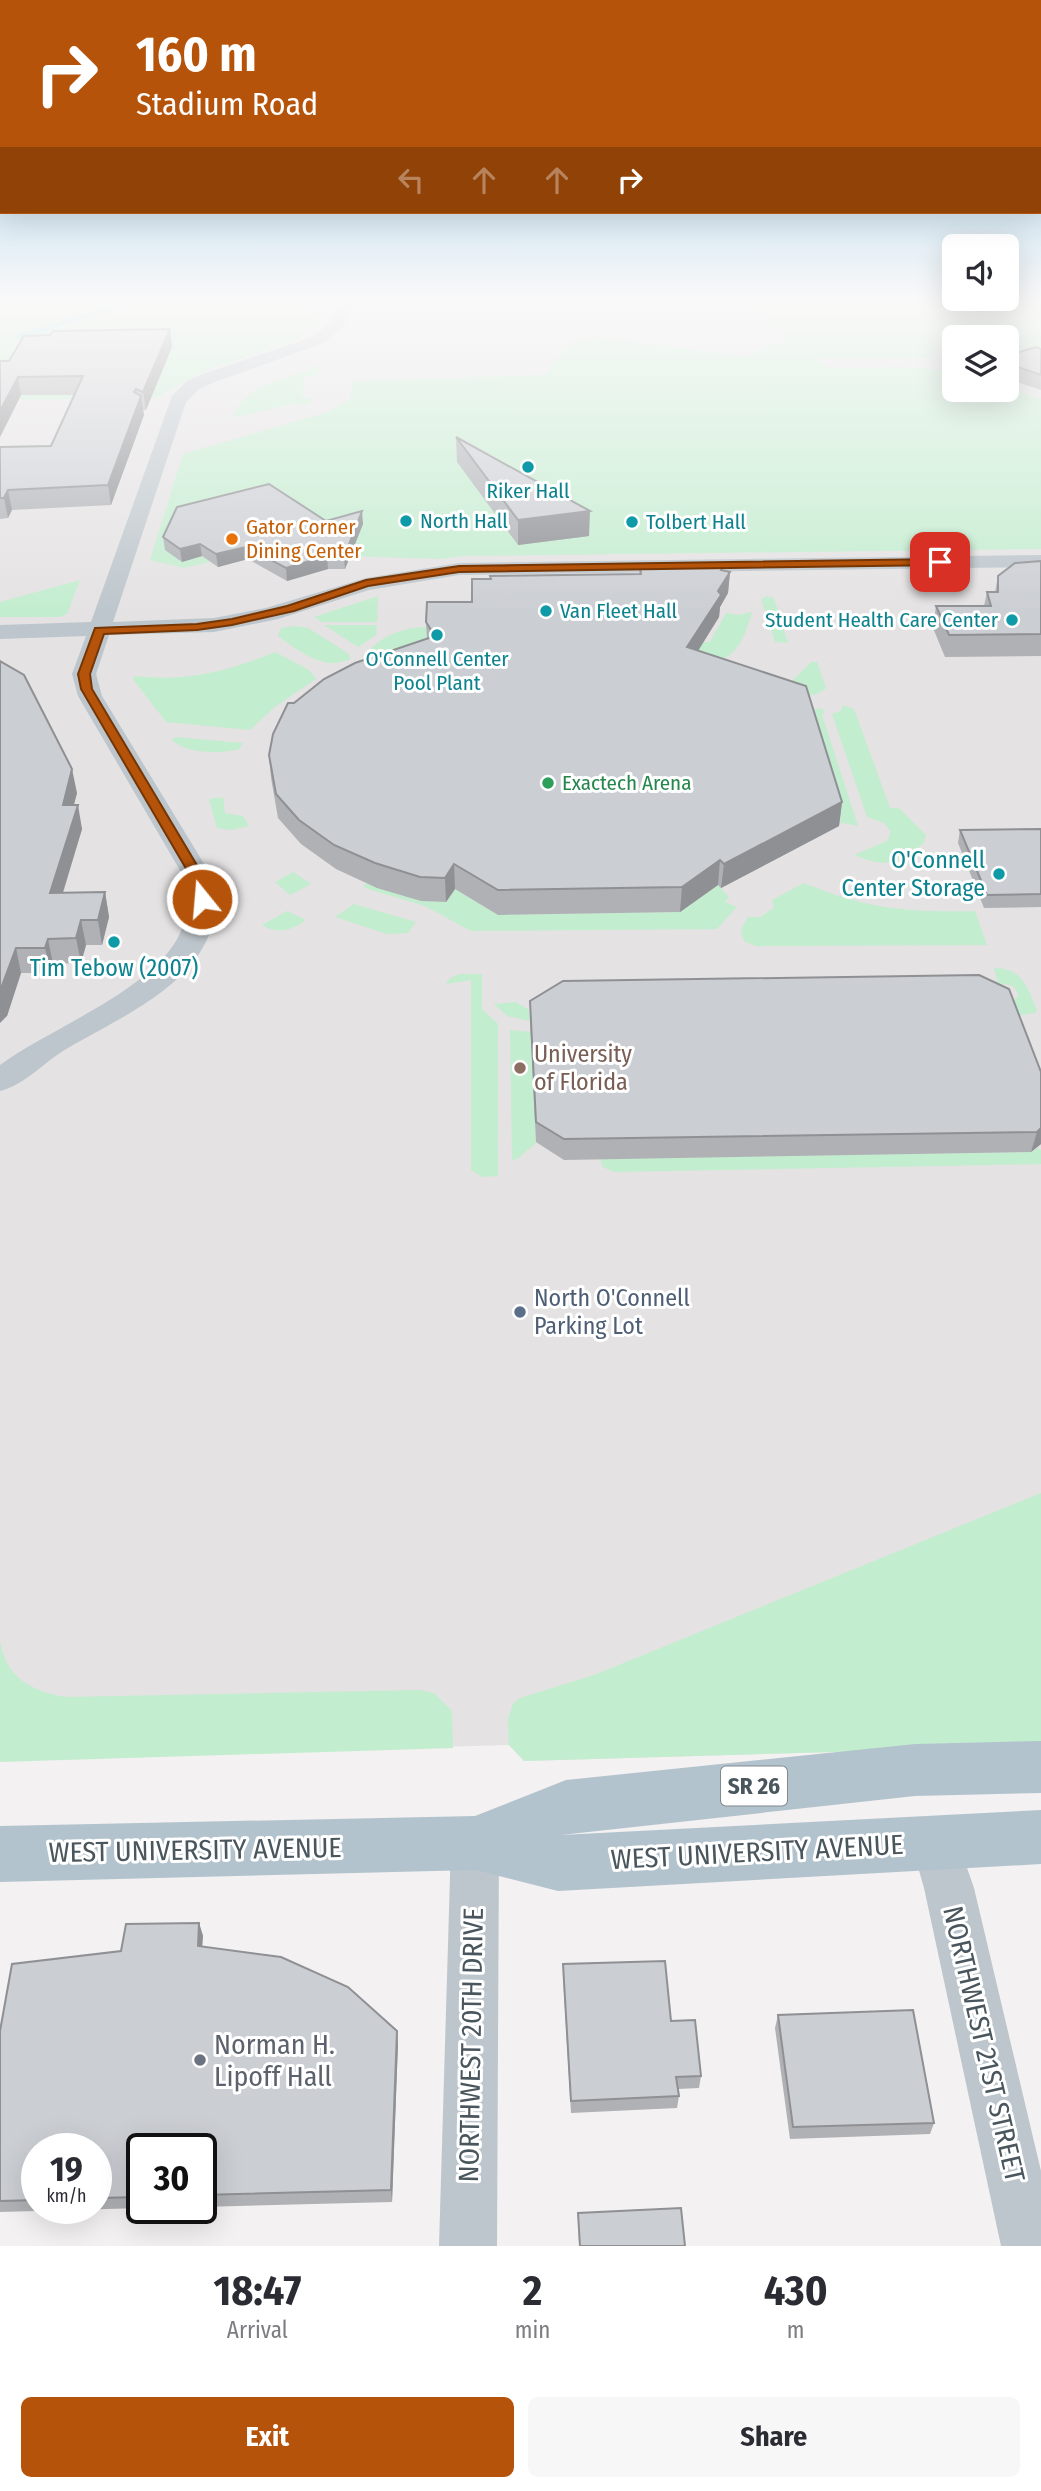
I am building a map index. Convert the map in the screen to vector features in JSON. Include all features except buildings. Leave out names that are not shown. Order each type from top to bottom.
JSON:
[{"type":"main road","name":"WEST UNIVERSITY AVENUE","points":[[475,1843],[566,1806],[915,1770],[1041,1767]]},
{"type":"main road","name":"WEST UNIVERSITY AVENUE","points":[[0,1854],[475,1843],[558,1863],[1041,1838]]},
{"type":"street","points":[[0,1081],[43,1048],[138,996],[181,956],[195,931],[201,909],[201,890],[195,872],[86,689],[84,674],[177,404]]},
{"type":"street","points":[[0,632],[197,627],[232,622],[290,608],[366,583],[459,569],[1041,561]]},
{"type":"street","name":"NORTHWEST 21ST STREET","points":[[935,1842],[949,1888],[1030,2246]]},
{"type":"street","name":"NORTHWEST 20TH DRIVE","points":[[468,2246],[475,1843]]},
{"type":"shaded area","name":"University of Florida","points":[[0,404],[1041,404],[1041,1746],[524,1761],[509,1745],[0,1759]]},
{"type":"green space","points":[[241,404],[293,404],[233,418]]},
{"type":"green space","points":[[342,404],[1041,404],[1041,549],[463,556],[441,559],[217,552],[206,559],[210,562],[184,568],[150,560],[183,454],[328,412]]},
{"type":"green space","points":[[80,580],[67,614],[58,617],[0,617],[0,602]]},
{"type":"green space","points":[[378,596],[377,622],[322,622],[314,617]]},
{"type":"green space","points":[[767,596],[774,598],[788,643],[775,642],[761,599]]},
{"type":"green space","points":[[752,612],[743,637],[729,656],[711,665],[692,650],[692,642],[710,642],[726,613],[739,615]]},
{"type":"green space","points":[[324,625],[377,625],[376,635],[358,647]]},
{"type":"green space","points":[[428,627],[427,653],[369,661],[370,650],[382,640],[404,630]]},
{"type":"green space","points":[[281,628],[308,628],[349,654],[350,659],[331,663],[312,658],[278,636]]},
{"type":"green space","points":[[275,652],[309,670],[316,679],[276,706],[250,730],[166,722],[133,679],[135,676],[190,676],[224,670]]},
{"type":"green space","points":[[811,662],[817,662],[826,688],[812,695],[788,685]]},
{"type":"green space","points":[[843,705],[854,709],[890,808],[899,808],[926,835],[924,843],[891,862],[875,862],[854,855],[887,841],[891,832],[884,823],[867,817],[832,714],[841,711]]},
{"type":"green space","points":[[820,708],[825,711],[822,715],[858,826],[838,822],[804,712]]},
{"type":"green space","points":[[175,737],[243,743],[239,749],[213,752],[184,748],[172,739]]},
{"type":"green space","points":[[223,797],[225,813],[243,816],[249,826],[231,830],[217,828],[209,799]]},
{"type":"green space","points":[[293,872],[311,884],[290,895],[275,882]]},
{"type":"green space","points":[[366,883],[421,901],[446,902],[455,889],[498,915],[680,912],[718,885],[729,897],[725,902],[737,907],[717,929],[471,931],[425,906],[368,889],[363,886]]},
{"type":"green space","points":[[804,883],[849,899],[889,908],[975,911],[987,945],[756,946],[744,941],[741,930],[748,917],[761,917],[774,907],[772,900]]},
{"type":"green space","points":[[354,904],[416,922],[408,933],[387,934],[335,917]]},
{"type":"green space","points":[[287,911],[306,920],[285,930],[274,930],[262,925]]},
{"type":"green space","points":[[994,968],[1012,971],[1023,980],[1037,1010],[1035,1013],[1007,1017],[1004,1009],[1019,995],[1013,986],[998,983]]},
{"type":"green space","points":[[460,974],[482,974],[482,1009],[498,1024],[498,1176],[482,1177],[471,1170],[471,980],[446,984],[450,978]]},
{"type":"green space","points":[[516,1002],[529,1010],[530,1021],[507,1016],[494,1004]]},
{"type":"green space","points":[[510,1030],[531,1032],[536,1143],[512,1160]]},
{"type":"green space","points":[[1037,1148],[1041,1150],[1041,1164],[614,1172],[603,1167],[600,1159],[1031,1152]]},
{"type":"green space","points":[[1041,1493],[1041,1746],[524,1761],[509,1745],[508,1719],[513,1704],[520,1698],[594,1675]]},
{"type":"green space","points":[[0,1640],[7,1664],[14,1673],[41,1691],[65,1697],[420,1690],[434,1693],[452,1711],[453,1748],[0,1762]]},
{"type":"place","name":"Riker Hall","points":[[528,467]]},
{"type":"place","name":"North Hall","points":[[406,521]]},
{"type":"place","name":"Tolbert Hall","points":[[632,522]]},
{"type":"place","name":"Gator Corner Dining Center","points":[[232,539]]},
{"type":"place","name":"Van Fleet Hall","points":[[546,611]]},
{"type":"place","name":"Student Health Care Center","points":[[1012,620]]},
{"type":"place","name":"O'Connell Center Pool Plant","points":[[437,635]]},
{"type":"place","name":"Exactech Arena","points":[[548,783]]},
{"type":"place","name":"O'Connell Center Storage","points":[[999,874]]},
{"type":"place","name":"Tim Tebow (2007)","points":[[114,942]]},
{"type":"place","name":"University of Florida","points":[[520,1068]]},
{"type":"place","name":"North O'Connell Parking Lot","points":[[520,1312]]},
{"type":"place","name":"Norman H. Lipoff Hall","points":[[200,2060]]},
{"type":"route","points":[[202,899],[195,872],[86,689],[84,674],[99,631],[197,627],[232,622],[270,614],[366,583],[459,569],[940,562]]}]
